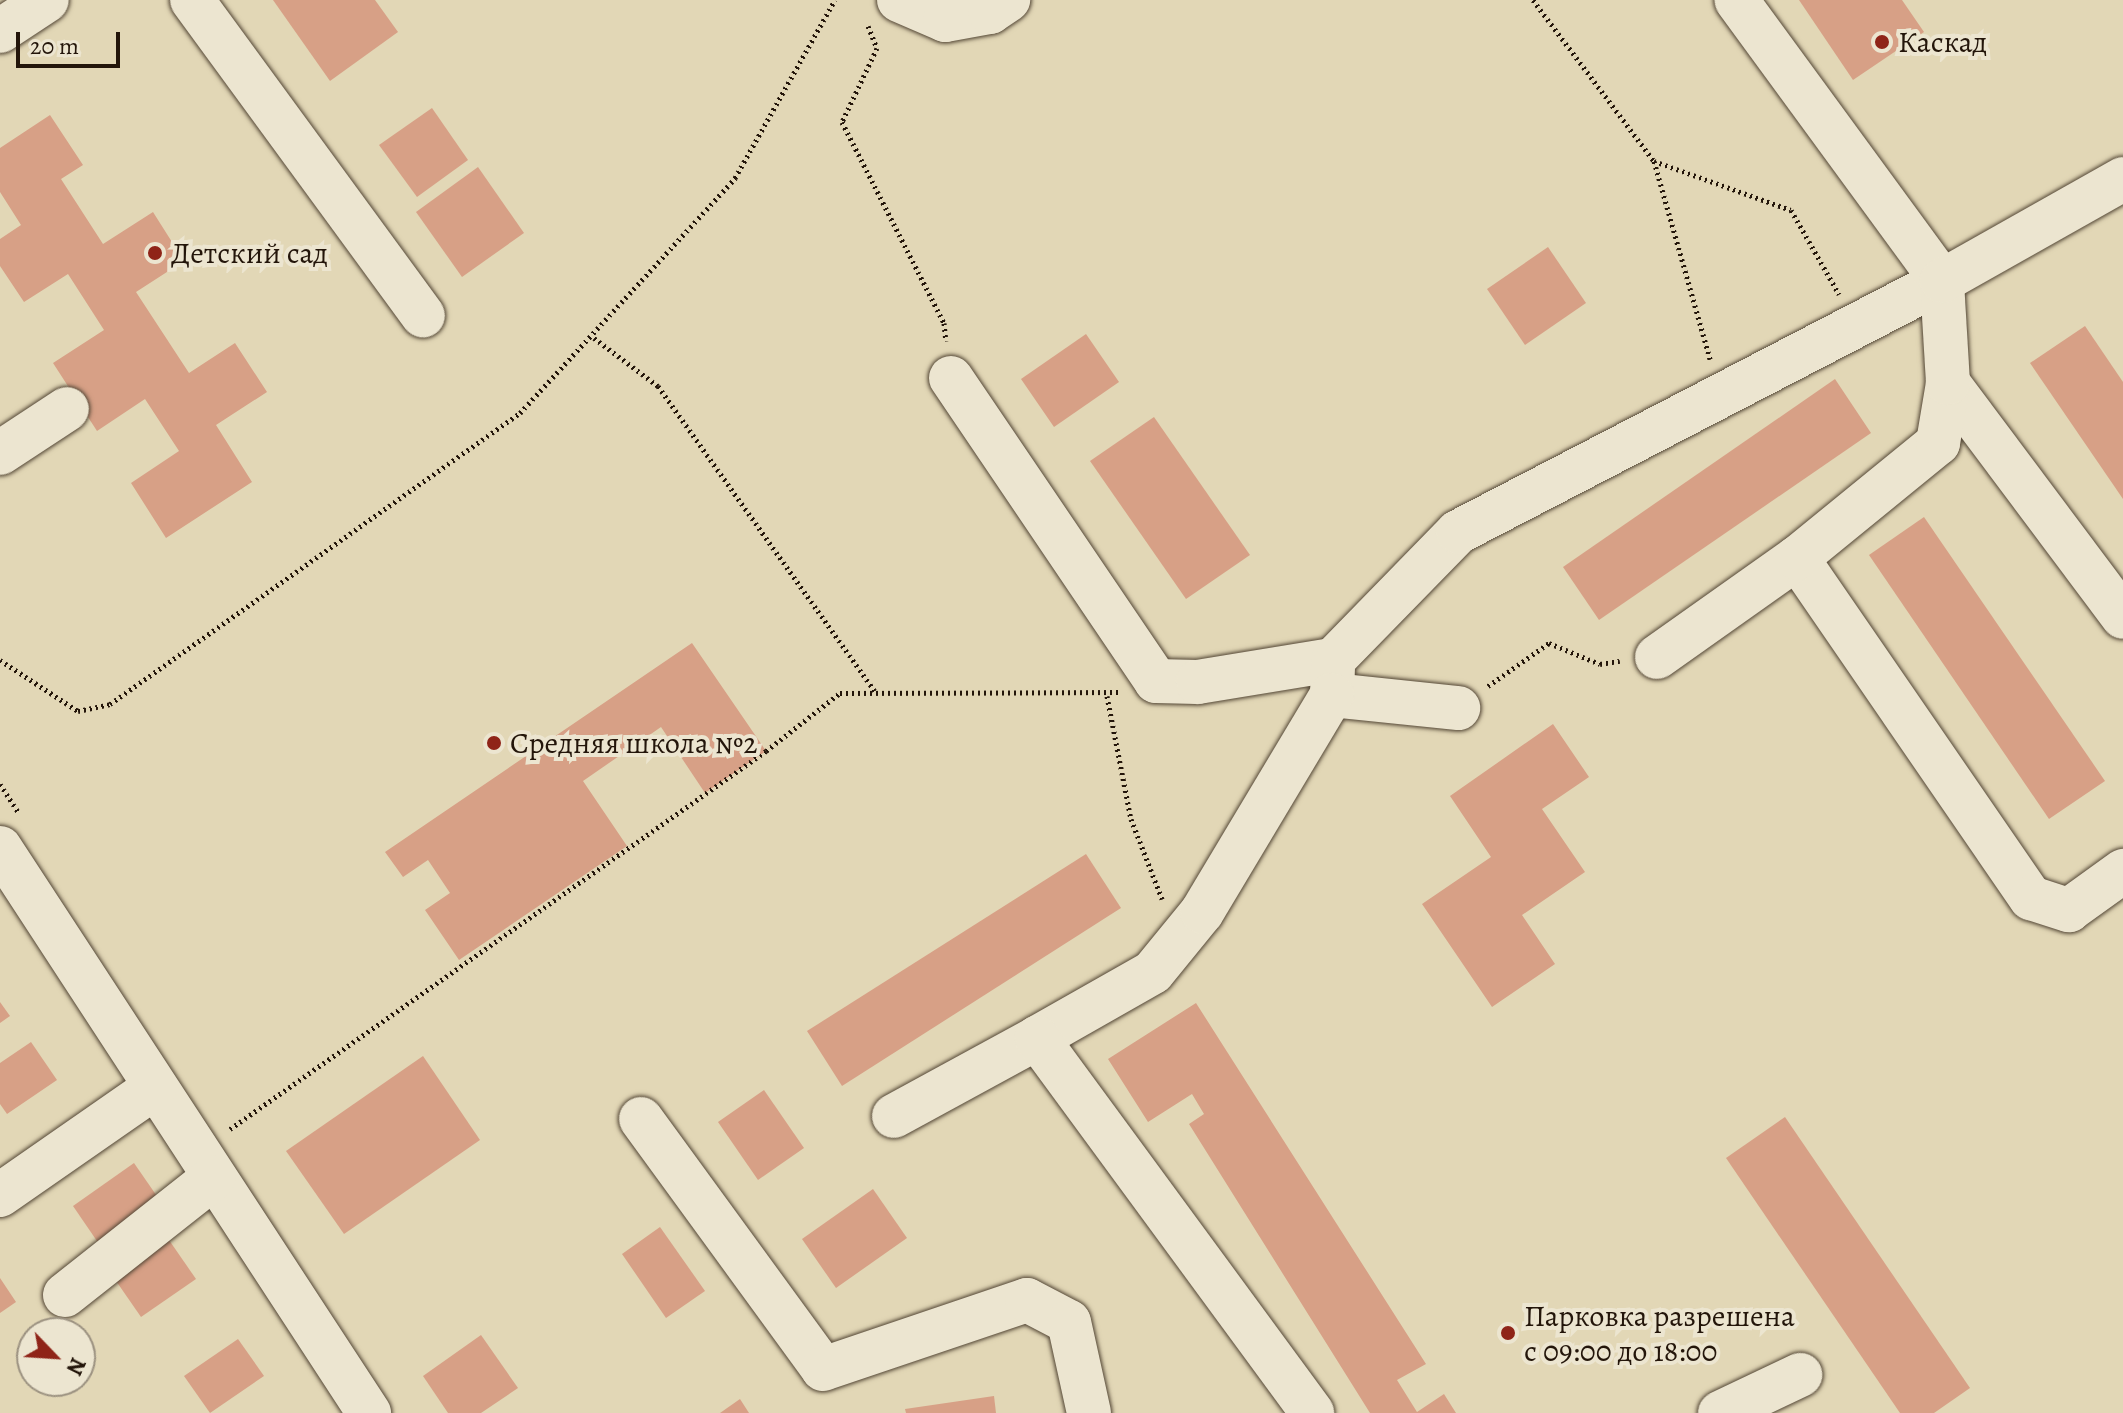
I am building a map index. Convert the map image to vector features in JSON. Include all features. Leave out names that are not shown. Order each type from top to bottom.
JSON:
[{"type":"street","points":[[0,31],[47,0]]},
{"type":"street","points":[[192,0],[423,316]]},
{"type":"street","points":[[880,6],[945,20],[990,12],[1008,0]]},
{"type":"street","points":[[1657,657],[1797,558],[1938,443],[1948,383],[1942,281],[1736,0]]},
{"type":"street","points":[[894,1116],[1153,972],[1218,887],[1333,678],[1458,532],[1720,392],[1942,281],[2123,179]]},
{"type":"street","points":[[951,378],[1156,681],[1333,678],[1458,708]]},
{"type":"street","points":[[1948,383],[2123,617]]},
{"type":"street","points":[[0,453],[67,409]]},
{"type":"street","points":[[1797,558],[2031,898],[2069,910],[2123,871]]},
{"type":"street","points":[[0,848],[204,1165],[369,1413]]},
{"type":"street","points":[[1037,1038],[1312,1413]]},
{"type":"street","points":[[0,1195],[154,1088]]},
{"type":"street","points":[[641,1119],[823,1369],[1027,1300],[1069,1322],[1089,1413]]},
{"type":"street","points":[[65,1295],[204,1165]]},
{"type":"street","points":[[1720,1413],[1800,1375]]},
{"type":"path","points":[[0,660],[78,711],[110,704],[520,413],[594,338],[735,178],[835,0]]},
{"type":"path","points":[[1533,0],[1654,161],[1720,392]]},
{"type":"path","points":[[880,6],[877,48],[842,122],[944,323],[951,378]]},
{"type":"path","points":[[1654,161],[1791,210],[1855,322]]},
{"type":"path","points":[[594,338],[658,386],[875,691]]},
{"type":"path","points":[[1458,708],[1549,643],[1600,664],[1657,657]]},
{"type":"path","points":[[204,1165],[766,751],[840,693],[1107,696],[1156,681]]},
{"type":"path","points":[[1107,696],[1131,819],[1165,906],[1183,935]]},
{"type":"building","points":[[273,0],[375,0],[398,32],[330,81]]},
{"type":"building","points":[[1799,0],[1902,0],[1924,32],[1853,80]]},
{"type":"building","points":[[432,108],[468,160],[417,197],[379,145]]},
{"type":"building","points":[[50,115],[83,165],[61,179],[103,244],[153,212],[184,261],[136,292],[189,373],[235,343],[267,392],[216,425],[252,482],[166,538],[131,483],[179,451],[145,399],[97,431],[53,363],[104,330],[68,274],[24,302],[0,266],[0,239],[21,225],[0,192],[0,148]]},
{"type":"building","points":[[478,167],[524,233],[462,277],[416,212]]},
{"type":"building","points":[[1548,247],[1586,303],[1525,345],[1487,289]]},
{"type":"building","points":[[2085,326],[2123,382],[2123,499],[2030,363]]},
{"type":"building","points":[[1086,334],[1119,382],[1054,427],[1021,379]]},
{"type":"building","points":[[1835,379],[1871,433],[1599,620],[1563,567]]},
{"type":"building","points":[[1154,417],[1250,555],[1186,599],[1090,461]]},
{"type":"building","points":[[1924,517],[2105,781],[2049,819],[1869,555]]},
{"type":"building","points":[[692,643],[766,751],[705,793],[661,727],[583,781],[627,846],[459,960],[425,910],[450,893],[428,860],[403,877],[385,852]]},
{"type":"building","points":[[1553,724],[1589,777],[1542,809],[1585,872],[1522,915],[1555,964],[1492,1007],[1422,904],[1491,857],[1450,796]]},
{"type":"building","points":[[1086,854],[1121,908],[842,1086],[807,1031]]},
{"type":"building","points":[[0,1002],[10,1016],[0,1023]]},
{"type":"building","points":[[1196,1003],[1426,1364],[1397,1380],[1417,1412],[1444,1394],[1456,1413],[1370,1413],[1189,1124],[1204,1114],[1192,1094],[1148,1122],[1108,1059]]},
{"type":"building","points":[[31,1042],[57,1080],[7,1114],[0,1104],[0,1063]]},
{"type":"building","points":[[423,1056],[480,1140],[344,1234],[286,1151]]},
{"type":"building","points":[[764,1090],[804,1148],[758,1180],[718,1122]]},
{"type":"building","points":[[1785,1117],[1970,1388],[1934,1413],[1900,1413],[1726,1158]]},
{"type":"building","points":[[134,1163],[161,1202],[99,1244],[73,1206]]},
{"type":"building","points":[[873,1189],[907,1238],[836,1288],[802,1239]]},
{"type":"building","points":[[660,1227],[705,1291],[666,1318],[622,1254]]},
{"type":"building","points":[[169,1240],[196,1279],[141,1317],[114,1278]]},
{"type":"building","points":[[0,1278],[16,1302],[0,1313]]},
{"type":"building","points":[[481,1335],[518,1388],[481,1413],[448,1413],[423,1376]]},
{"type":"building","points":[[238,1339],[264,1376],[210,1413],[184,1376]]},
{"type":"building","points":[[994,1396],[996,1413],[906,1413],[905,1409]]},
{"type":"building","points":[[740,1399],[749,1413],[720,1413]]},
{"type":"place","name":"Каскад","points":[[1882,42]]},
{"type":"place","name":"Детский сад","points":[[155,253]]},
{"type":"place","name":"Средняя школа №2","points":[[494,743]]},
{"type":"place","name":"Парковка разрешена с 09:00 до 18:00","points":[[1508,1333]]}]
